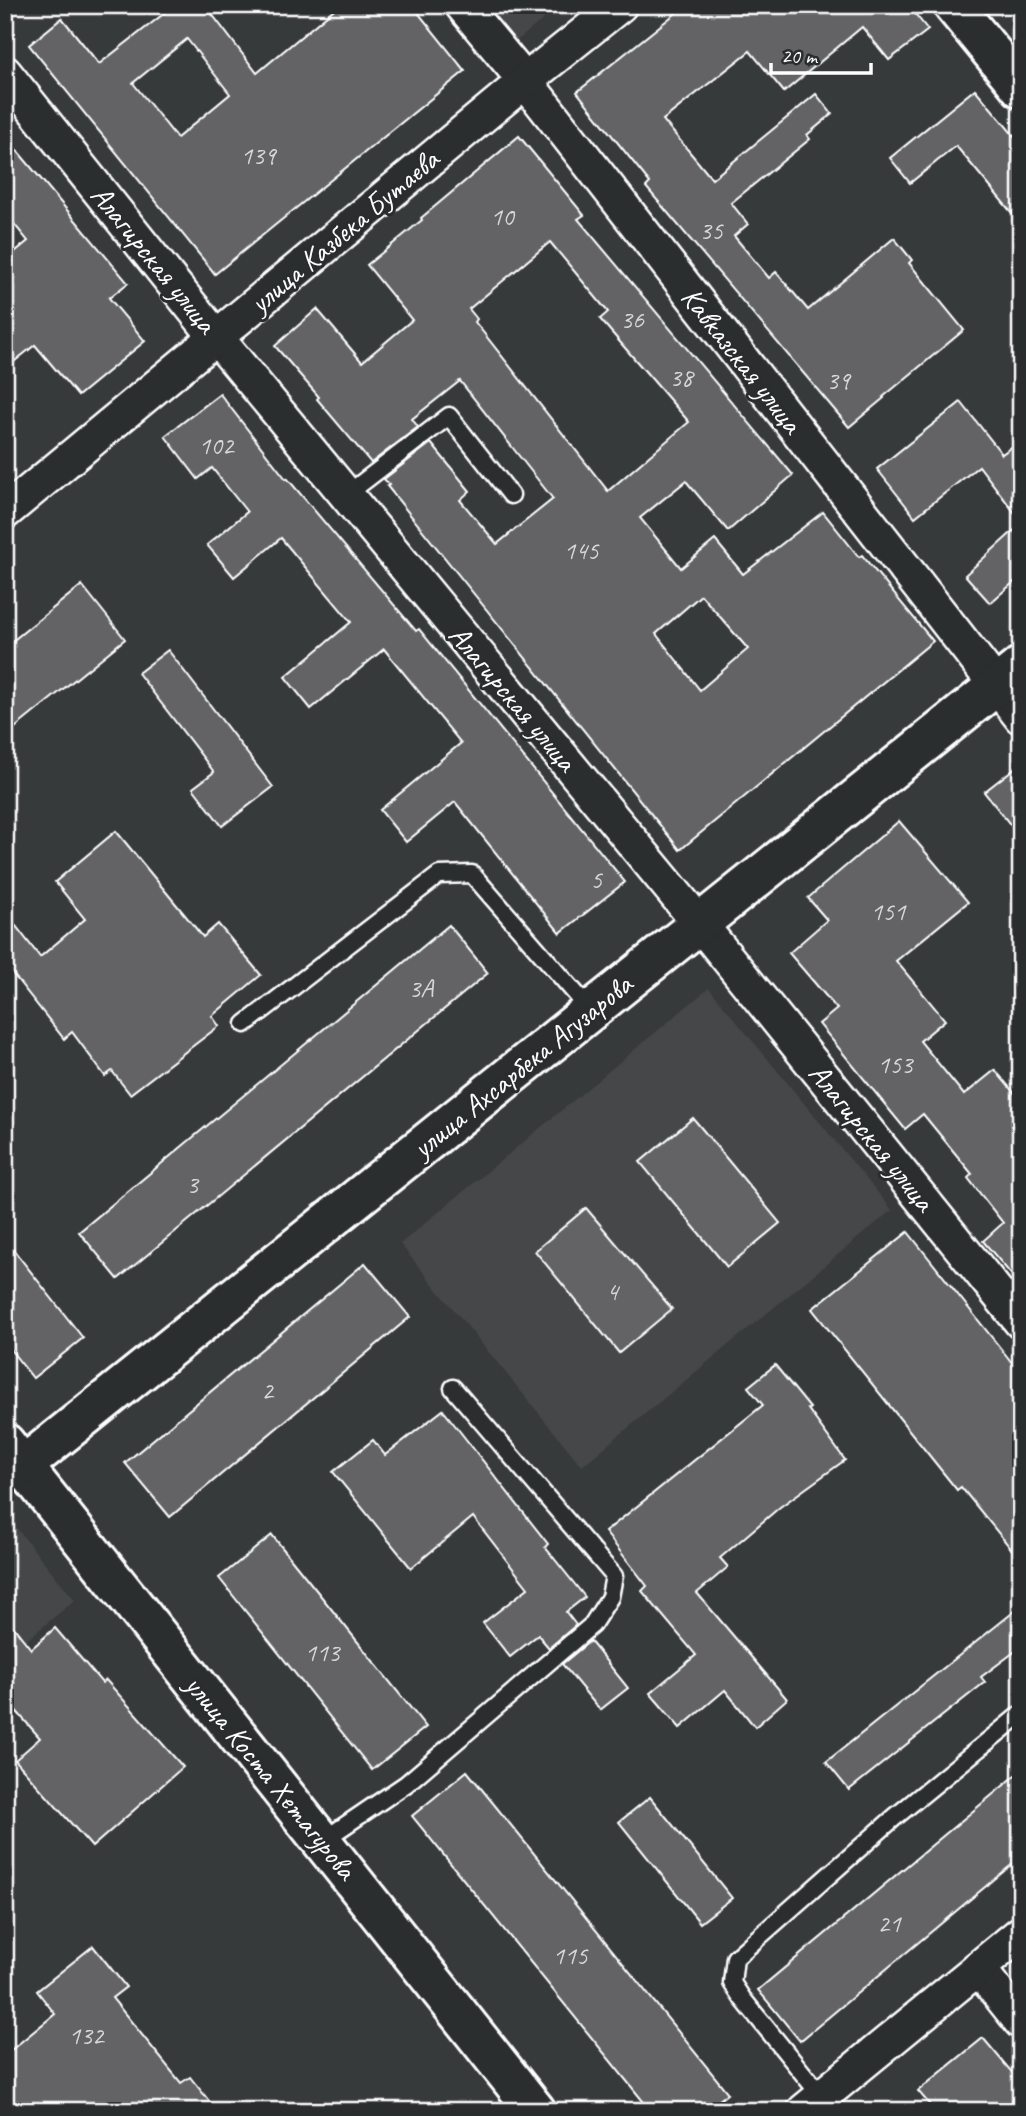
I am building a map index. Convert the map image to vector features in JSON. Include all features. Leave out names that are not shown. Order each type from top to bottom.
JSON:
[{"type":"street","name":"Кавказская улица","points":[[462,5],[1008,676],[1021,717]]},
{"type":"street","name":"улица Казбека Бутаева","points":[[5,512],[620,5]]},
{"type":"street","points":[[953,5],[1021,88]]},
{"type":"street","name":"Алагирская улица","points":[[5,73],[216,337],[700,924],[1021,1322]]},
{"type":"street","name":"улица Ахсарбека Агузарова","points":[[14,1455],[591,1011],[1008,676]]},
{"type":"street","name":"улица Коста Хетагурова","points":[[14,1455],[536,2111]]},
{"type":"street","points":[[813,2104],[1021,1933]]},
{"type":"street","points":[[978,1968],[1021,2022]]},
{"type":"lane","points":[[346,495],[449,416],[512,495]]},
{"type":"lane","points":[[245,1024],[439,876],[472,874],[591,1011]]},
{"type":"lane","points":[[322,1841],[406,1784],[592,1625],[610,1597],[614,1576],[453,1388]]},
{"type":"lane","points":[[813,2104],[732,1983],[735,1958],[895,1817],[1021,1714]]},
{"type":"shaded area","points":[[485,5],[561,5],[514,43]]},
{"type":"shaded area","points":[[709,988],[892,1210],[582,1466],[400,1244]]},
{"type":"shaded area","points":[[5,1514],[75,1600],[5,1658]]},
{"type":"building","points":[[175,5],[205,5],[257,73],[339,5],[412,5],[465,71],[215,274],[29,45],[62,18],[99,64]],"holes":[[[187,39],[230,94],[177,138],[133,83]]]},
{"type":"building","points":[[686,5],[908,5],[928,30],[889,60],[862,27],[784,92],[750,51],[663,120],[712,179],[816,94],[832,114],[807,135],[810,139],[731,203],[748,224],[734,236],[769,278],[776,272],[808,310],[894,238],[912,260],[909,263],[964,330],[849,427],[646,187],[650,183],[577,92]]},
{"type":"building","points":[[975,89],[1021,144],[1021,224],[956,146],[910,183],[890,158]]},
{"type":"building","points":[[5,136],[128,283],[109,298],[145,341],[78,396],[35,345],[5,369],[5,260],[28,241],[5,213]]},
{"type":"building","points":[[519,136],[584,215],[578,219],[793,475],[728,531],[686,481],[640,518],[681,568],[715,540],[743,574],[823,512],[933,641],[680,850],[387,486],[389,485],[384,479],[431,443],[470,491],[460,500],[497,544],[553,499],[460,381],[412,419],[418,427],[371,463],[275,346],[317,309],[362,362],[412,320],[367,265],[422,220],[421,218]],"holes":[[[550,242],[608,312],[600,319],[689,422],[608,491],[475,322],[477,319],[469,309]],[[701,595],[748,649],[700,690],[656,634]]]},
{"type":"building","points":[[220,394],[286,479],[416,631],[419,629],[625,882],[560,933],[455,802],[406,842],[380,810],[461,743],[384,649],[311,709],[285,677],[351,622],[281,538],[234,577],[207,545],[247,512],[212,468],[198,479],[165,436]]},
{"type":"building","points":[[961,402],[1002,454],[1021,440],[1021,521],[979,466],[915,517],[877,469]]},
{"type":"building","points":[[1021,524],[1021,576],[990,603],[965,575]]},
{"type":"building","points":[[82,585],[125,639],[5,736],[5,647]]},
{"type":"building","points":[[168,650],[273,787],[222,826],[193,788],[214,772],[138,673]]},
{"type":"building","points":[[1021,763],[1021,838],[984,792]]},
{"type":"building","points":[[899,821],[968,902],[896,961],[945,1020],[920,1041],[964,1095],[995,1070],[1021,1101],[1021,1286],[983,1241],[1003,1223],[968,1178],[972,1174],[923,1114],[905,1129],[819,1024],[837,1009],[789,953],[827,920],[808,898]]},
{"type":"building","points":[[116,831],[203,937],[218,924],[261,975],[212,1016],[219,1026],[130,1094],[112,1071],[105,1076],[72,1032],[64,1039],[5,964],[5,912],[40,957],[85,919],[55,882]]},
{"type":"building","points":[[449,925],[488,973],[118,1279],[79,1232]]},
{"type":"building","points":[[693,1118],[780,1223],[727,1267],[640,1162]]},
{"type":"building","points":[[586,1208],[672,1309],[619,1353],[535,1251]]},
{"type":"building","points":[[908,1232],[1021,1374],[1021,1561],[961,1487],[957,1490],[812,1309]]},
{"type":"building","points":[[5,1239],[83,1338],[33,1378],[5,1343]]},
{"type":"building","points":[[365,1263],[410,1317],[170,1517],[125,1463]]},
{"type":"building","points":[[775,1365],[810,1408],[808,1409],[845,1460],[780,1507],[720,1558],[728,1567],[697,1593],[787,1699],[755,1727],[725,1690],[680,1728],[650,1693],[696,1655],[642,1591],[647,1586],[605,1532],[763,1405],[748,1387]]},
{"type":"building","points":[[443,1410],[548,1544],[545,1547],[585,1597],[566,1612],[576,1625],[549,1648],[538,1635],[510,1657],[483,1623],[528,1588],[473,1517],[411,1568],[333,1472],[373,1440],[385,1455]]},
{"type":"building","points":[[272,1535],[426,1727],[372,1770],[219,1578]]},
{"type":"building","points":[[1021,1606],[1021,1647],[981,1677],[985,1682],[849,1790],[826,1762]]},
{"type":"building","points":[[5,1616],[31,1649],[55,1628],[102,1683],[106,1680],[183,1767],[92,1847],[15,1760],[40,1738],[5,1698]]},
{"type":"building","points":[[590,1641],[628,1688],[600,1710],[562,1664]]},
{"type":"building","points":[[467,1771],[728,2093],[706,2111],[651,2111],[412,1816]]},
{"type":"building","points":[[1021,1771],[1021,1857],[800,2041],[758,1990]]},
{"type":"building","points":[[650,1797],[732,1898],[700,1923],[619,1822]]},
{"type":"building","points":[[93,1946],[126,1987],[112,1998],[181,2083],[190,2077],[217,2111],[5,2111],[5,2055],[55,2014],[37,1991]]},
{"type":"building","points":[[983,2038],[1021,2083],[1021,2111],[935,2111],[918,2091]]}]
